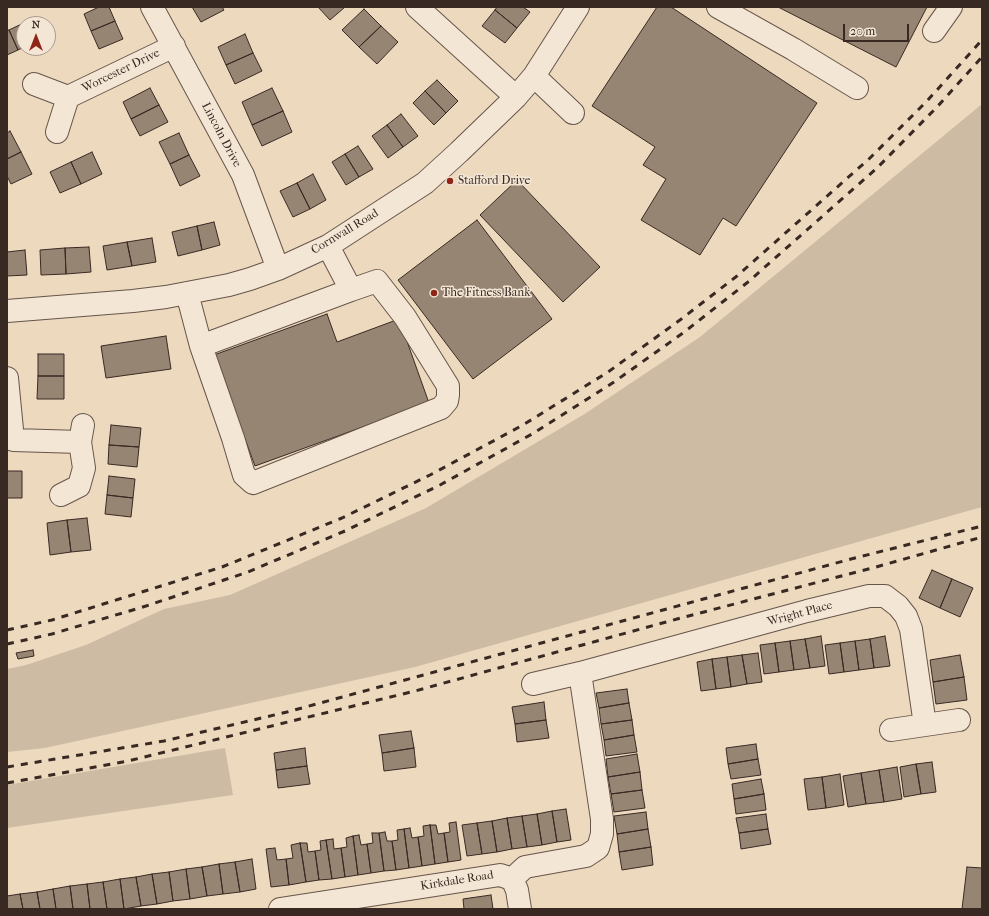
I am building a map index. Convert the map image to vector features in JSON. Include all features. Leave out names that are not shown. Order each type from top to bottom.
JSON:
[{"type":"street","name":"Lincoln Drive","points":[[152,7],[243,175],[278,268]]},
{"type":"street","points":[[417,7],[516,97]]},
{"type":"street","name":"Cornwall Road","points":[[7,311],[133,301],[229,285],[250,279],[278,268],[328,246],[425,183],[516,97],[534,76],[578,7]]},
{"type":"street","points":[[718,7],[793,49],[858,88]]},
{"type":"street","points":[[934,31],[951,7]]},
{"type":"street","name":"Worcester Drive","points":[[34,84],[68,97],[174,46]]},
{"type":"street","points":[[534,76],[572,113]]},
{"type":"street","name":"Worcester Drive","points":[[57,132],[68,97]]},
{"type":"street","points":[[328,246],[351,290]]},
{"type":"street","points":[[187,293],[201,346],[233,438],[244,475],[253,483],[441,408],[447,401],[448,386],[405,317],[378,281],[201,346]]},
{"type":"street","points":[[7,378],[10,440],[82,433],[84,468],[79,486],[61,495]]},
{"type":"street","name":"Wright Place","points":[[533,684],[689,644],[807,611],[869,596],[885,596],[898,606],[906,616],[911,629],[925,725]]},
{"type":"street","points":[[520,909],[517,890],[512,879],[525,867],[586,856],[598,848],[602,834],[602,819],[580,673]]},
{"type":"street","points":[[891,730],[960,720]]},
{"type":"street","name":"Kirkdale Road","points":[[280,909],[318,906],[500,874],[512,879]]},
{"type":"shaded area","points":[[982,104],[982,507],[415,667],[45,748],[7,752],[7,669],[26,665],[86,645],[164,609],[230,595],[426,508],[583,415],[700,337]]},
{"type":"shaded area","points":[[225,748],[233,795],[7,828],[7,785]]},
{"type":"building","points":[[99,7],[109,7],[115,21],[91,31],[84,14]]},
{"type":"building","points":[[192,7],[222,7],[224,10],[201,22]]},
{"type":"building","points":[[318,7],[345,7],[330,20]]},
{"type":"building","points":[[497,7],[523,7],[530,12],[517,28],[495,10]]},
{"type":"building","points":[[657,7],[671,7],[817,103],[736,226],[723,218],[700,255],[641,220],[666,179],[643,165],[655,147],[592,106]]},
{"type":"building","points":[[778,7],[927,7],[896,67]]},
{"type":"building","points":[[364,9],[381,26],[359,47],[342,30]]},
{"type":"building","points":[[495,10],[517,28],[505,43],[482,26]]},
{"type":"building","points":[[115,21],[123,39],[99,49],[91,31]]},
{"type":"building","points":[[381,26],[398,42],[377,64],[359,47]]},
{"type":"building","points":[[16,27],[16,46],[9,30]]},
{"type":"building","points":[[7,30],[9,30],[16,46],[16,51],[7,55]]},
{"type":"building","points":[[245,34],[253,53],[226,65],[218,47]]},
{"type":"building","points":[[253,53],[262,71],[235,84],[226,65]]},
{"type":"building","points":[[437,80],[458,101],[446,113],[425,91]]},
{"type":"building","points":[[150,88],[159,105],[131,119],[123,102]]},
{"type":"building","points":[[272,88],[283,111],[252,125],[242,102]]},
{"type":"building","points":[[425,91],[446,113],[434,125],[413,103]]},
{"type":"building","points":[[159,105],[168,122],[140,136],[131,119]]},
{"type":"building","points":[[283,111],[292,132],[262,146],[252,125]]},
{"type":"building","points":[[401,114],[418,136],[403,147],[387,125]]},
{"type":"building","points":[[387,125],[403,147],[388,158],[372,136]]},
{"type":"building","points":[[10,131],[21,152],[7,159],[7,133]]},
{"type":"building","points":[[179,133],[189,155],[170,164],[159,142]]},
{"type":"building","points":[[358,146],[373,169],[359,177],[345,154]]},
{"type":"building","points":[[21,152],[32,174],[11,184],[7,176],[7,159]]},
{"type":"building","points":[[92,152],[102,174],[81,184],[71,162]]},
{"type":"building","points":[[345,154],[359,177],[346,185],[332,162]]},
{"type":"building","points":[[189,155],[200,176],[180,186],[170,164]]},
{"type":"building","points":[[71,162],[81,184],[60,193],[50,172]]},
{"type":"building","points":[[313,174],[326,200],[310,209],[297,183]]},
{"type":"building","points":[[517,180],[600,267],[563,302],[480,215]]},
{"type":"building","points":[[297,183],[310,209],[293,217],[280,191]]},
{"type":"building","points":[[477,220],[552,319],[473,379],[398,280]]},
{"type":"building","points":[[214,222],[220,245],[202,250],[197,226]]},
{"type":"building","points":[[197,226],[202,250],[178,256],[172,232]]},
{"type":"building","points":[[152,238],[156,262],[132,266],[127,242]]},
{"type":"building","points":[[127,242],[132,266],[107,270],[103,246]]},
{"type":"building","points":[[89,247],[91,272],[66,274],[65,248]]},
{"type":"building","points":[[65,248],[66,274],[41,275],[40,250]]},
{"type":"building","points":[[25,250],[27,275],[7,276],[7,252]]},
{"type":"building","points":[[327,314],[337,342],[399,319],[429,403],[255,466],[214,355]]},
{"type":"building","points":[[166,336],[171,369],[106,378],[101,346]]},
{"type":"building","points":[[38,354],[64,354],[64,376],[38,376]]},
{"type":"building","points":[[38,376],[64,376],[64,399],[37,399]]},
{"type":"building","points":[[111,425],[141,428],[139,447],[109,445]]},
{"type":"building","points":[[109,445],[139,447],[137,467],[108,464]]},
{"type":"building","points":[[7,471],[22,471],[22,498],[7,498]]},
{"type":"building","points":[[109,476],[135,479],[133,498],[107,495]]},
{"type":"building","points":[[107,495],[133,498],[131,517],[105,514]]},
{"type":"building","points":[[87,518],[91,550],[71,552],[67,520]]},
{"type":"building","points":[[67,520],[71,552],[50,555],[47,523]]},
{"type":"building","points":[[932,570],[952,579],[940,608],[919,598]]},
{"type":"building","points":[[952,579],[973,588],[960,617],[940,608]]},
{"type":"building","points":[[821,636],[825,666],[810,668],[805,639]]},
{"type":"building","points":[[885,636],[890,666],[874,668],[870,639]]},
{"type":"building","points":[[805,639],[810,668],[794,670],[790,641]]},
{"type":"building","points":[[870,639],[874,668],[859,670],[855,641]]},
{"type":"building","points":[[790,641],[794,670],[779,672],[775,643]]},
{"type":"building","points":[[855,641],[859,670],[844,672],[840,643]]},
{"type":"building","points":[[775,643],[779,672],[764,674],[760,645]]},
{"type":"building","points":[[840,643],[844,672],[829,674],[825,645]]},
{"type":"building","points":[[33,650],[34,656],[18,659],[16,653]]},
{"type":"building","points":[[758,653],[762,682],[747,684],[742,655]]},
{"type":"building","points":[[742,655],[747,684],[731,687],[727,657]]},
{"type":"building","points":[[960,655],[964,677],[933,682],[930,660]]},
{"type":"building","points":[[727,657],[731,687],[716,689],[712,659]]},
{"type":"building","points":[[712,659],[716,689],[701,691],[697,662]]},
{"type":"building","points":[[964,677],[967,700],[936,704],[933,682]]},
{"type":"building","points":[[627,689],[629,703],[599,708],[596,693]]},
{"type":"building","points":[[544,702],[546,720],[515,724],[512,707]]},
{"type":"building","points":[[629,703],[632,720],[601,724],[599,708]]},
{"type":"building","points":[[546,720],[549,738],[517,742],[515,724]]},
{"type":"building","points":[[632,720],[634,735],[604,740],[601,724]]},
{"type":"building","points":[[411,731],[414,748],[382,753],[379,735]]},
{"type":"building","points":[[634,735],[637,752],[606,756],[604,740]]},
{"type":"building","points":[[756,744],[758,759],[728,764],[726,748]]},
{"type":"building","points":[[305,748],[307,766],[276,770],[274,753]]},
{"type":"building","points":[[414,748],[416,767],[384,771],[382,753]]},
{"type":"building","points":[[637,754],[640,772],[608,777],[606,759]]},
{"type":"building","points":[[758,759],[761,775],[731,779],[728,764]]},
{"type":"building","points":[[932,762],[936,792],[921,794],[916,764]]},
{"type":"building","points":[[916,764],[921,794],[904,797],[900,767]]},
{"type":"building","points":[[307,766],[310,784],[278,788],[276,770]]},
{"type":"building","points":[[897,767],[902,799],[884,802],[879,770]]},
{"type":"building","points":[[879,770],[884,802],[866,804],[861,773]]},
{"type":"building","points":[[640,772],[642,790],[611,794],[608,777]]},
{"type":"building","points":[[861,773],[866,804],[848,807],[843,776]]},
{"type":"building","points":[[840,774],[844,805],[826,808],[822,777]]},
{"type":"building","points":[[822,777],[826,808],[808,810],[804,779]]},
{"type":"building","points":[[761,779],[764,794],[734,799],[732,784]]},
{"type":"building","points":[[642,790],[645,808],[614,812],[611,794]]},
{"type":"building","points":[[764,794],[766,810],[736,814],[734,799]]},
{"type":"building","points":[[566,809],[571,840],[557,842],[552,811]]},
{"type":"building","points":[[552,811],[557,842],[542,845],[537,814]]},
{"type":"building","points":[[646,812],[648,829],[617,834],[614,816]]},
{"type":"building","points":[[537,814],[542,845],[527,847],[522,816]]},
{"type":"building","points":[[766,814],[768,829],[739,833],[736,818]]},
{"type":"building","points":[[522,816],[527,847],[512,849],[507,818]]},
{"type":"building","points":[[507,818],[512,849],[497,852],[492,821]]},
{"type":"building","points":[[492,821],[497,852],[482,854],[477,823]]},
{"type":"building","points":[[456,822],[461,860],[448,862],[444,833],[450,832],[449,823]]},
{"type":"building","points":[[477,823],[482,854],[467,856],[462,825]]},
{"type":"building","points":[[430,825],[436,825],[438,834],[444,833],[448,862],[435,864]]},
{"type":"building","points":[[430,825],[435,864],[422,866],[418,837],[424,836],[423,826]]},
{"type":"building","points":[[410,828],[412,838],[418,837],[422,866],[409,868],[404,829]]},
{"type":"building","points":[[404,829],[409,868],[396,870],[392,841],[398,840],[397,830]]},
{"type":"building","points":[[648,829],[651,847],[619,852],[617,834]]},
{"type":"building","points":[[768,829],[771,844],[741,849],[739,833]]},
{"type":"building","points":[[385,832],[387,841],[392,841],[396,870],[384,871],[379,833]]},
{"type":"building","points":[[372,833],[379,833],[384,871],[371,873],[367,844],[373,843]]},
{"type":"building","points":[[359,835],[361,845],[367,844],[371,873],[358,875],[353,836]]},
{"type":"building","points":[[353,836],[358,875],[345,877],[341,848],[347,847],[346,838]]},
{"type":"building","points":[[333,839],[334,849],[341,848],[345,877],[332,879],[326,840]]},
{"type":"building","points":[[326,840],[332,879],[319,880],[315,851],[321,850],[320,841]]},
{"type":"building","points":[[300,843],[306,882],[289,885],[286,859],[293,858],[291,845]]},
{"type":"building","points":[[300,843],[307,843],[308,852],[315,851],[319,880],[306,882]]},
{"type":"building","points":[[651,847],[653,865],[622,870],[619,852]]},
{"type":"building","points":[[275,848],[277,860],[286,859],[289,885],[271,887],[266,849]]},
{"type":"building","points":[[252,859],[256,889],[240,892],[235,862]]},
{"type":"building","points":[[235,862],[240,892],[223,894],[219,864]]},
{"type":"building","points":[[219,864],[223,894],[207,896],[202,867]]},
{"type":"building","points":[[202,867],[207,896],[190,899],[186,869]]},
{"type":"building","points":[[967,867],[982,868],[982,909],[962,909]]},
{"type":"building","points":[[186,869],[190,899],[173,901],[169,872]]},
{"type":"building","points":[[169,872],[173,901],[157,904],[152,874]]},
{"type":"building","points":[[152,874],[157,904],[141,906],[136,877]]},
{"type":"building","points":[[136,877],[141,906],[124,909],[120,879]]},
{"type":"building","points":[[120,879],[124,909],[107,909],[103,882]]},
{"type":"building","points":[[103,882],[107,909],[90,909],[87,884]]},
{"type":"building","points":[[87,884],[90,909],[73,909],[70,886]]},
{"type":"building","points":[[70,886],[73,909],[56,909],[53,889]]},
{"type":"building","points":[[53,889],[56,909],[40,909],[37,892]]},
{"type":"building","points":[[37,892],[40,909],[23,909],[20,894]]},
{"type":"building","points":[[20,894],[23,909],[7,909],[7,896]]},
{"type":"building","points":[[491,895],[493,909],[464,909],[463,899]]},
{"type":"railway","points":[[7,630],[52,620],[222,567],[342,518],[430,475],[523,425],[608,372],[680,320],[737,276],[870,158],[927,101],[982,40]]},
{"type":"railway","points":[[7,644],[52,634],[146,606],[248,572],[345,531],[440,485],[532,434],[614,382],[683,333],[748,282],[877,168],[937,107],[982,57]]},
{"type":"railway","points":[[7,767],[164,741],[287,712],[851,559],[982,526]]},
{"type":"railway","points":[[7,783],[128,761],[415,691],[982,537]]},
{"type":"place","name":"Stafford Drive","points":[[450,181]]},
{"type":"place","name":"The Fitness Bank","points":[[434,293]]}]
